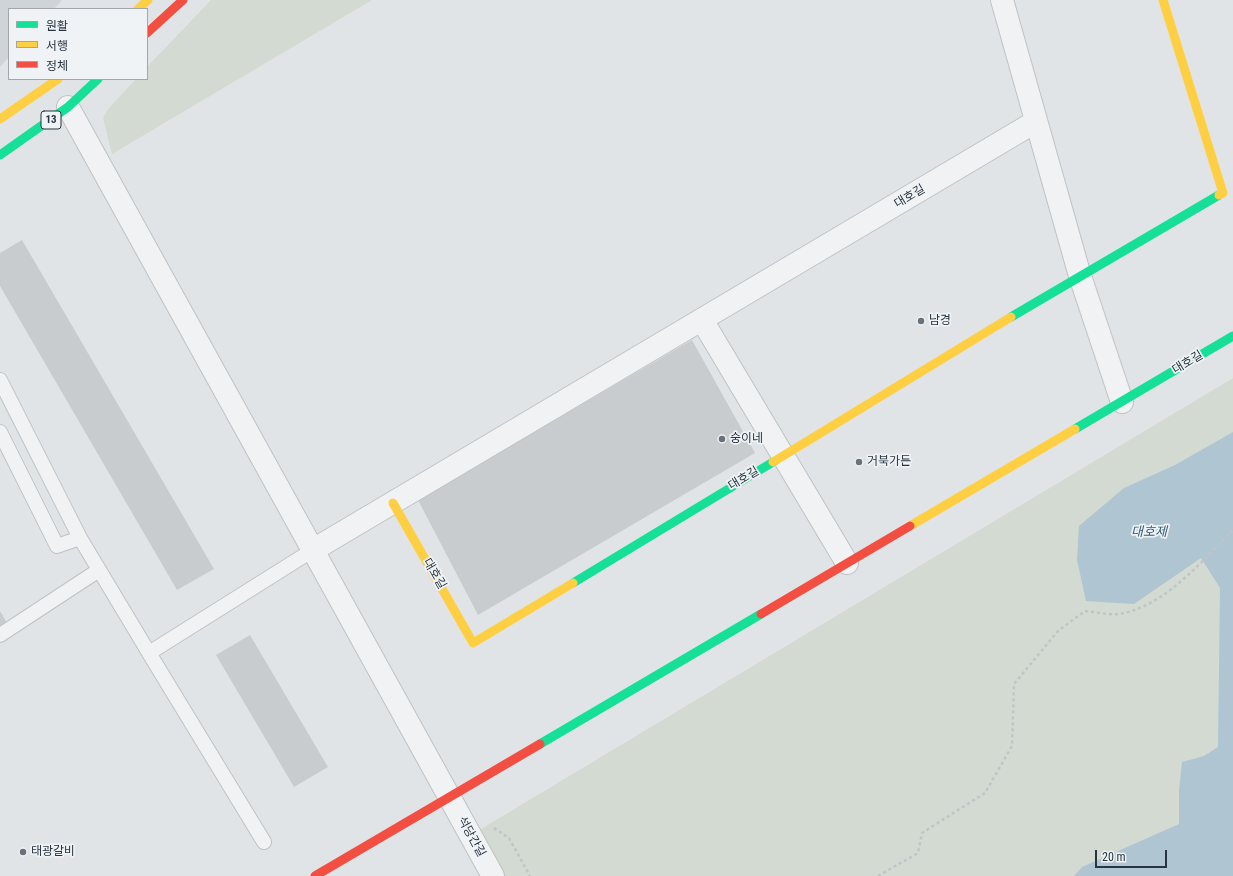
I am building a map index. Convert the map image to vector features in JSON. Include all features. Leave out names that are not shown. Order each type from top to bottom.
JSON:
[{"type":"street","points":[[139,8],[148,0]]},
{"type":"street","points":[[148,33],[183,0]]},
{"type":"street","points":[[1002,0],[1080,276],[1122,402]]},
{"type":"street","name":"대호길","points":[[1036,122],[393,503],[473,643],[1080,276],[1223,193],[1163,0]]},
{"type":"street","name":"13","points":[[0,119],[57,80]]},
{"type":"street","name":"13","points":[[0,155],[68,107],[97,80]]},
{"type":"street","name":"석당간길","points":[[68,107],[493,876]]},
{"type":"street","points":[[702,320],[847,563]]},
{"type":"street","name":"대호길","points":[[315,876],[1233,336]]},
{"type":"street","points":[[314,550],[393,503]]},
{"type":"lane","points":[[0,380],[80,538],[264,842]]},
{"type":"lane","points":[[0,432],[57,546],[80,538]]},
{"type":"lane","points":[[149,654],[314,550]]},
{"type":"lane","points":[[0,635],[99,570]]},
{"type":"path","points":[[878,876],[918,853],[922,833],[985,793],[1012,746],[1014,684],[1058,631],[1085,611],[1118,614],[1147,605],[1183,580],[1233,530]]},
{"type":"shaded area","points":[[0,0],[62,0],[55,8],[8,8],[8,58],[0,67]]},
{"type":"shaded area","points":[[211,0],[372,0],[112,154],[103,118],[108,109],[135,80],[148,80],[148,66]]},
{"type":"shaded area","points":[[1233,378],[1233,876],[500,876],[476,832]]},
{"type":"water","name":"대호제","points":[[1233,432],[1233,876],[1074,876],[1082,867],[1179,824],[1179,790],[1182,762],[1204,756],[1218,747],[1220,588],[1201,558],[1134,604],[1086,601],[1077,560],[1079,526],[1124,488],[1175,465]]},
{"type":"building","points":[[22,240],[214,569],[177,590],[0,286],[0,253]]},
{"type":"building","points":[[692,340],[755,453],[478,615],[418,500]]},
{"type":"building","points":[[0,611],[7,623],[0,627]]},
{"type":"building","points":[[250,635],[328,767],[294,787],[216,655]]},
{"type":"traffic: fast","points":[[0,155],[68,107],[97,80]]},
{"type":"traffic: fast","points":[[1011,317],[1219,195]]},
{"type":"traffic: fast","points":[[1075,429],[1233,336]]},
{"type":"traffic: fast","points":[[573,583],[773,462]]},
{"type":"traffic: fast","points":[[540,744],[761,614]]},
{"type":"traffic: slow","points":[[139,8],[148,0]]},
{"type":"traffic: slow","points":[[1163,0],[1223,193],[1219,195]]},
{"type":"traffic: slow","points":[[0,119],[57,80]]},
{"type":"traffic: slow","points":[[773,462],[1011,317]]},
{"type":"traffic: slow","points":[[910,526],[1075,429]]},
{"type":"traffic: slow","points":[[393,503],[473,643],[573,583]]},
{"type":"traffic: jam","points":[[148,32],[183,0]]},
{"type":"traffic: jam","points":[[761,614],[910,526]]},
{"type":"traffic: jam","points":[[315,876],[540,744]]},
{"type":"place","name":"남경","points":[[921,321]]},
{"type":"place","name":"숭이네","points":[[722,439]]},
{"type":"place","name":"거북가든","points":[[859,462]]},
{"type":"place","name":"태광갈비","points":[[23,852]]}]
